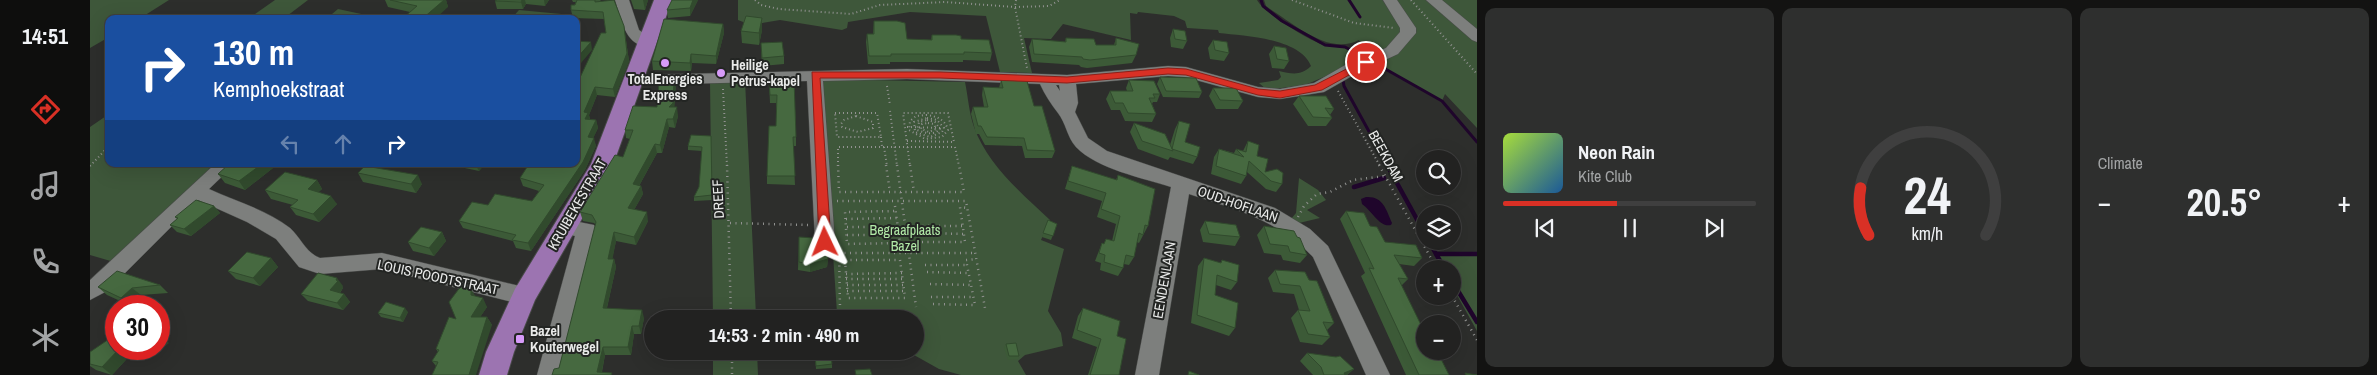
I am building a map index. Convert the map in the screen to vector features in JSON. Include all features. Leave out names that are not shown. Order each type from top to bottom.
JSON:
[{"type":"main road","name":"KRUIBEKESTRAAT","points":[[493,375],[500,352],[524,296],[602,165],[664,0]]},
{"type":"street","points":[[622,0],[631,30],[637,38],[648,42]]},
{"type":"street","points":[[634,80],[885,74],[1067,80],[1168,71],[1186,72],[1258,92],[1299,93],[1328,83],[1369,60],[1396,48],[1408,33],[1408,28],[1390,0]]},
{"type":"street","points":[[1434,0],[1477,37]]},
{"type":"street","points":[[815,75],[829,237]]},
{"type":"street","name":"OUD-HOFLAAN","points":[[1037,78],[1067,112],[1078,141],[1089,150],[1181,184],[1268,213],[1293,226],[1308,237],[1320,252],[1378,375]]},
{"type":"street","name":"OUD-HOFLAAN","points":[[1067,80],[1070,103],[1067,112]]},
{"type":"street","points":[[90,291],[100,285],[195,191],[223,167]]},
{"type":"street","name":"EENDENLAAN","points":[[1147,375],[1181,184]]},
{"type":"street","name":"LOUIS POODTSTRAAT","points":[[195,191],[254,217],[284,234],[306,261],[320,266],[382,261],[524,296]]},
{"type":"street","points":[[549,375],[586,230],[564,227]]},
{"type":"path","points":[[755,0],[760,5],[779,9],[851,14],[880,5],[946,2],[1015,7],[1050,6],[1060,0]]},
{"type":"path","points":[[1016,0],[1015,7],[1037,78]]},
{"type":"path","points":[[1292,0],[1358,26],[1375,29],[1408,28]]},
{"type":"path","points":[[1411,0],[1477,74]]},
{"type":"path","points":[[885,74],[890,105]]},
{"type":"path","name":"DREEF","points":[[722,78],[730,223],[732,310]]},
{"type":"path","name":"BEEKDAM","points":[[1328,83],[1341,94],[1432,260]]},
{"type":"path","points":[[890,111],[916,307]]},
{"type":"path","points":[[881,137],[837,137],[835,114],[877,113],[883,147],[890,192]]},
{"type":"path","points":[[907,141],[930,137],[940,134],[947,128],[948,113],[927,118],[917,120],[915,127],[918,134],[930,137],[954,142],[947,128],[938,121],[927,118],[904,113],[907,127],[907,141],[914,192]]},
{"type":"path","points":[[836,124],[841,124],[848,117],[856,114],[870,119],[873,125]]},
{"type":"path","points":[[907,127],[916,116],[935,122],[938,128]]},
{"type":"path","points":[[921,128],[927,118]]},
{"type":"path","points":[[927,118],[930,137]]},
{"type":"path","points":[[841,124],[846,130],[858,132],[871,130],[873,125]]},
{"type":"path","points":[[873,125],[879,125]]},
{"type":"path","points":[[907,127],[947,128]]},
{"type":"path","points":[[907,127],[914,135],[930,137],[936,133],[938,128]]},
{"type":"path","points":[[921,128],[930,137]]},
{"type":"path","points":[[858,132],[858,137]]},
{"type":"path","points":[[838,146],[895,147],[955,147],[964,192],[839,192],[838,146]]},
{"type":"path","points":[[90,166],[105,150]]},
{"type":"path","points":[[1293,226],[1304,206],[1317,194],[1330,192],[1353,180],[1385,176]]},
{"type":"path","points":[[837,209],[837,200],[966,200],[985,308]]},
{"type":"path","points":[[895,206],[900,244],[847,244],[845,212],[895,211]]},
{"type":"path","points":[[922,242],[965,242],[960,207],[967,208]]},
{"type":"path","points":[[845,219],[896,218]]},
{"type":"path","points":[[730,223],[829,237],[839,253],[840,307]]},
{"type":"path","points":[[917,226],[963,226]]},
{"type":"path","points":[[846,227],[898,227]]},
{"type":"path","points":[[918,234],[964,234]]},
{"type":"path","points":[[847,235],[899,235]]},
{"type":"path","points":[[839,253],[975,253]]},
{"type":"path","points":[[845,260],[900,260],[905,298],[848,298],[846,274],[845,260]]},
{"type":"path","points":[[933,304],[975,305],[966,260],[976,260]]},
{"type":"path","points":[[925,265],[967,265]]},
{"type":"path","points":[[927,272],[968,273]]},
{"type":"path","points":[[846,274],[902,273]]},
{"type":"path","points":[[846,279],[903,279]]},
{"type":"path","points":[[930,284],[971,285]]},
{"type":"path","points":[[847,285],[904,285]]},
{"type":"path","points":[[847,291],[904,291]]},
{"type":"path","points":[[931,297],[973,297]]},
{"type":"path","points":[[1457,305],[1477,340]]},
{"type":"path","points":[[732,360],[732,375]]},
{"type":"green space","points":[[90,0],[169,0],[145,15],[105,15],[105,39],[90,48]]},
{"type":"green space","points":[[275,0],[308,0],[288,15],[254,15]]},
{"type":"green space","points":[[738,0],[1257,0],[1268,12],[1306,37],[1324,45],[1342,46],[1365,58],[1359,40],[1348,44],[1336,44],[1312,36],[1266,6],[1264,0],[1477,0],[1477,128],[1445,94],[1442,101],[1366,59],[1305,85],[1267,90],[1259,83],[1278,80],[1281,77],[1279,71],[1296,73],[1304,71],[1311,66],[1305,57],[1296,49],[1271,40],[1219,33],[1218,30],[1187,28],[1185,21],[1174,16],[1138,12],[1137,14],[1130,13],[1131,40],[1063,24],[1051,39],[1024,38],[1032,73],[1000,72],[986,16],[910,12],[848,22],[847,28],[842,30],[780,20],[751,25],[738,20]]},
{"type":"green space","points":[[338,9],[366,15],[331,15]]},
{"type":"green space","points":[[519,10],[572,15],[515,15]]},
{"type":"green space","name":"Begraafplaats Bazel","points":[[821,79],[965,82],[972,122],[987,153],[1006,178],[1050,220],[1041,240],[1064,249],[1048,311],[1061,333],[1063,346],[1025,355],[1018,361],[1026,375],[961,375],[939,369],[923,360],[924,310],[837,310]]},
{"type":"green space","points":[[745,80],[756,310],[713,310],[710,81]]},
{"type":"green space","points":[[105,117],[105,167],[204,167],[212,169],[114,262],[90,255],[90,127]]},
{"type":"green space","points":[[1299,178],[1318,190],[1326,200],[1307,210],[1320,218],[1299,223],[1291,219],[1296,213]]},
{"type":"green space","points":[[1436,254],[1477,254],[1477,331],[1461,302],[1461,260],[1438,260]]},
{"type":"green space","points":[[713,360],[757,360],[758,375],[713,375]]},
{"type":"shaded area","points":[[1372,197],[1383,204],[1392,223],[1391,225],[1380,222],[1362,204],[1361,199]]},
{"type":"building","points":[[390,0],[444,0],[427,15],[407,15],[417,6]]},
{"type":"building","points":[[522,0],[521,2],[495,1]]},
{"type":"building","points":[[577,0],[595,0],[595,2],[614,0],[624,26],[627,53],[613,89],[595,87],[584,112],[588,113],[585,119],[596,120],[588,137],[594,138],[580,166],[580,78],[601,33],[606,33],[603,12],[571,10],[571,5],[575,5]]},
{"type":"building","points":[[672,0],[693,0],[690,8],[667,10]]},
{"type":"building","points":[[746,16],[762,18],[759,33],[741,31]]},
{"type":"building","points":[[664,19],[723,24],[716,56],[691,54],[690,63],[652,61]]},
{"type":"building","points":[[874,21],[905,23],[907,39],[932,40],[932,35],[956,35],[961,36],[961,39],[989,40],[992,53],[964,52],[964,54],[891,54],[891,56],[869,56],[867,34],[874,34]]},
{"type":"building","points":[[1173,29],[1185,31],[1187,41],[1175,39]]},
{"type":"building","points":[[1066,38],[1094,39],[1096,45],[1116,45],[1116,38],[1139,44],[1136,55],[1090,60],[1083,59],[1082,57],[1034,54],[1032,39],[1066,42]]},
{"type":"building","points":[[1213,40],[1227,42],[1229,53],[1215,50]]},
{"type":"building","points":[[580,41],[591,42],[580,54]]},
{"type":"building","points":[[782,42],[784,56],[762,58],[761,43]]},
{"type":"building","points":[[1274,46],[1286,48],[1289,61],[1277,59]]},
{"type":"building","points":[[1160,77],[1196,78],[1202,92],[1166,91]]},
{"type":"building","points":[[794,79],[796,137],[793,137],[795,176],[767,176],[769,126],[776,126],[777,95],[770,95],[769,81]]},
{"type":"building","points":[[1001,80],[1027,81],[1034,106],[1042,106],[1055,151],[1027,150],[1024,138],[987,137],[981,126],[978,126],[973,107],[988,107],[983,87],[1003,88]]},
{"type":"building","points":[[1129,80],[1154,81],[1160,94],[1153,94],[1155,98],[1149,98],[1156,114],[1128,113],[1123,103],[1115,103],[1110,91],[1133,91]]},
{"type":"building","points":[[659,81],[674,81],[673,103],[669,107],[677,107],[673,119],[667,119],[660,145],[655,144],[633,184],[641,186],[628,208],[647,212],[634,237],[614,232],[608,259],[614,259],[603,308],[642,310],[639,326],[632,326],[628,347],[603,347],[597,372],[612,373],[611,375],[552,375],[554,369],[559,368],[596,222],[592,215],[580,212],[615,155],[623,157],[633,130],[625,130],[633,106],[657,107]]},
{"type":"building","points":[[1213,88],[1236,88],[1243,101],[1220,100]]},
{"type":"building","points":[[1299,96],[1326,96],[1334,109],[1325,108],[1332,118],[1313,117]]},
{"type":"building","points":[[1179,121],[1190,124],[1185,142],[1200,147],[1197,157],[1172,149]]},
{"type":"building","points":[[1134,123],[1165,134],[1173,151],[1142,141]]},
{"type":"building","points":[[691,135],[711,136],[712,195],[694,197],[699,187],[702,147],[688,146]]},
{"type":"building","points":[[1248,141],[1259,145],[1257,156],[1268,159],[1265,172],[1277,169],[1283,173],[1282,184],[1271,181],[1249,161],[1246,176],[1216,166],[1219,149],[1244,157],[1236,149],[1246,152]]},
{"type":"building","points":[[1072,166],[1117,180],[1118,175],[1155,189],[1148,226],[1145,225],[1143,235],[1139,233],[1134,257],[1126,255],[1123,268],[1104,262],[1105,255],[1099,253],[1102,243],[1104,244],[1106,239],[1114,241],[1120,216],[1101,209],[1106,193],[1068,181]]},
{"type":"building","points":[[226,167],[258,167],[239,181],[218,174]]},
{"type":"building","points":[[364,167],[371,167],[418,175],[411,184],[358,173]]},
{"type":"building","points":[[527,167],[580,167],[528,243],[512,240],[516,235],[459,221],[472,202],[488,205],[495,194],[532,201],[544,185],[520,178]]},
{"type":"building","points":[[285,172],[317,180],[308,189],[331,196],[313,214],[290,207],[298,200],[265,190]]},
{"type":"building","points":[[196,200],[214,206],[184,229],[170,225],[178,218],[175,217]]},
{"type":"building","points":[[1346,211],[1364,213],[1370,226],[1377,227],[1385,242],[1416,245],[1416,250],[1418,250],[1422,258],[1394,255],[1408,279],[1398,278],[1416,315],[1416,360],[1442,360],[1449,375],[1419,375],[1369,268],[1374,269]]},
{"type":"building","points":[[1048,220],[1057,224],[1053,236],[1043,233]]},
{"type":"building","points":[[1205,221],[1236,225],[1240,237],[1209,234]]},
{"type":"building","points":[[1264,226],[1294,231],[1297,237],[1300,238],[1307,255],[1290,252],[1288,246],[1270,244]]},
{"type":"building","points":[[421,227],[442,232],[429,248],[408,242]]},
{"type":"building","points":[[799,237],[815,238],[818,241],[828,243],[828,259],[810,264],[799,262]]},
{"type":"building","points":[[247,252],[271,258],[253,278],[228,271]]},
{"type":"building","points":[[1204,258],[1221,263],[1222,260],[1239,265],[1237,282],[1217,275],[1215,295],[1238,303],[1235,328],[1197,315]]},
{"type":"building","points":[[1275,270],[1305,272],[1309,280],[1317,281],[1334,323],[1323,322],[1330,337],[1308,334],[1298,310],[1310,311],[1300,286],[1280,284]]},
{"type":"building","points":[[117,271],[160,285],[132,288],[124,295],[115,295],[98,287]]},
{"type":"building","points":[[318,273],[337,278],[336,280],[338,281],[330,290],[344,294],[337,303],[301,294]]},
{"type":"building","points":[[461,286],[471,289],[471,295],[483,298],[471,317],[487,317],[469,375],[432,375],[438,362],[432,361],[439,350],[436,349],[449,317],[456,319],[449,302]]},
{"type":"building","points":[[386,302],[405,308],[400,318],[378,313]]},
{"type":"building","points":[[1083,308],[1120,321],[1117,336],[1126,339],[1119,375],[1090,375],[1101,339],[1077,330]]},
{"type":"building","points":[[105,342],[105,360],[109,360],[102,367],[90,364],[90,352]]},
{"type":"building","points":[[1016,343],[1019,356],[1009,356],[1006,344]]},
{"type":"building","points":[[1307,353],[1340,356],[1354,369],[1344,373],[1345,375],[1324,375],[1321,367]]},
{"type":"building","points":[[815,360],[832,360],[832,364],[816,366]]},
{"type":"building","points":[[870,369],[872,375],[856,375],[855,370]]},
{"type":"building","points":[[1189,371],[1199,375],[1188,375]]},
{"type":"waterway","points":[[1261,0],[1263,6],[1282,21],[1325,45],[1345,47],[1367,59]]},
{"type":"waterway","points":[[1349,0],[1360,17]]},
{"type":"waterway","points":[[1373,62],[1442,101],[1477,142]]},
{"type":"waterway","points":[[1343,80],[1344,86],[1388,166]]},
{"type":"waterway","points":[[1387,165],[1416,218]]},
{"type":"waterway","points":[[1354,187],[1384,178]]},
{"type":"waterway","points":[[1434,250],[1436,254]]},
{"type":"waterway","points":[[1436,254],[1477,254]]},
{"type":"waterway","points":[[1436,254],[1440,260]]},
{"type":"waterway","points":[[1461,296],[1477,322]]},
{"type":"place","name":"TotalEnergies Express","points":[[665,63]]},
{"type":"place","name":"Heilige Petrus-kapel","points":[[721,73]]},
{"type":"place","name":"Bazel Kouterwegel","points":[[520,339]]},
{"type":"route","points":[[825,242],[815,75],[907,74],[1084,80],[1168,71],[1186,72],[1258,92],[1280,94],[1299,93],[1318,88],[1366,62]]}]
